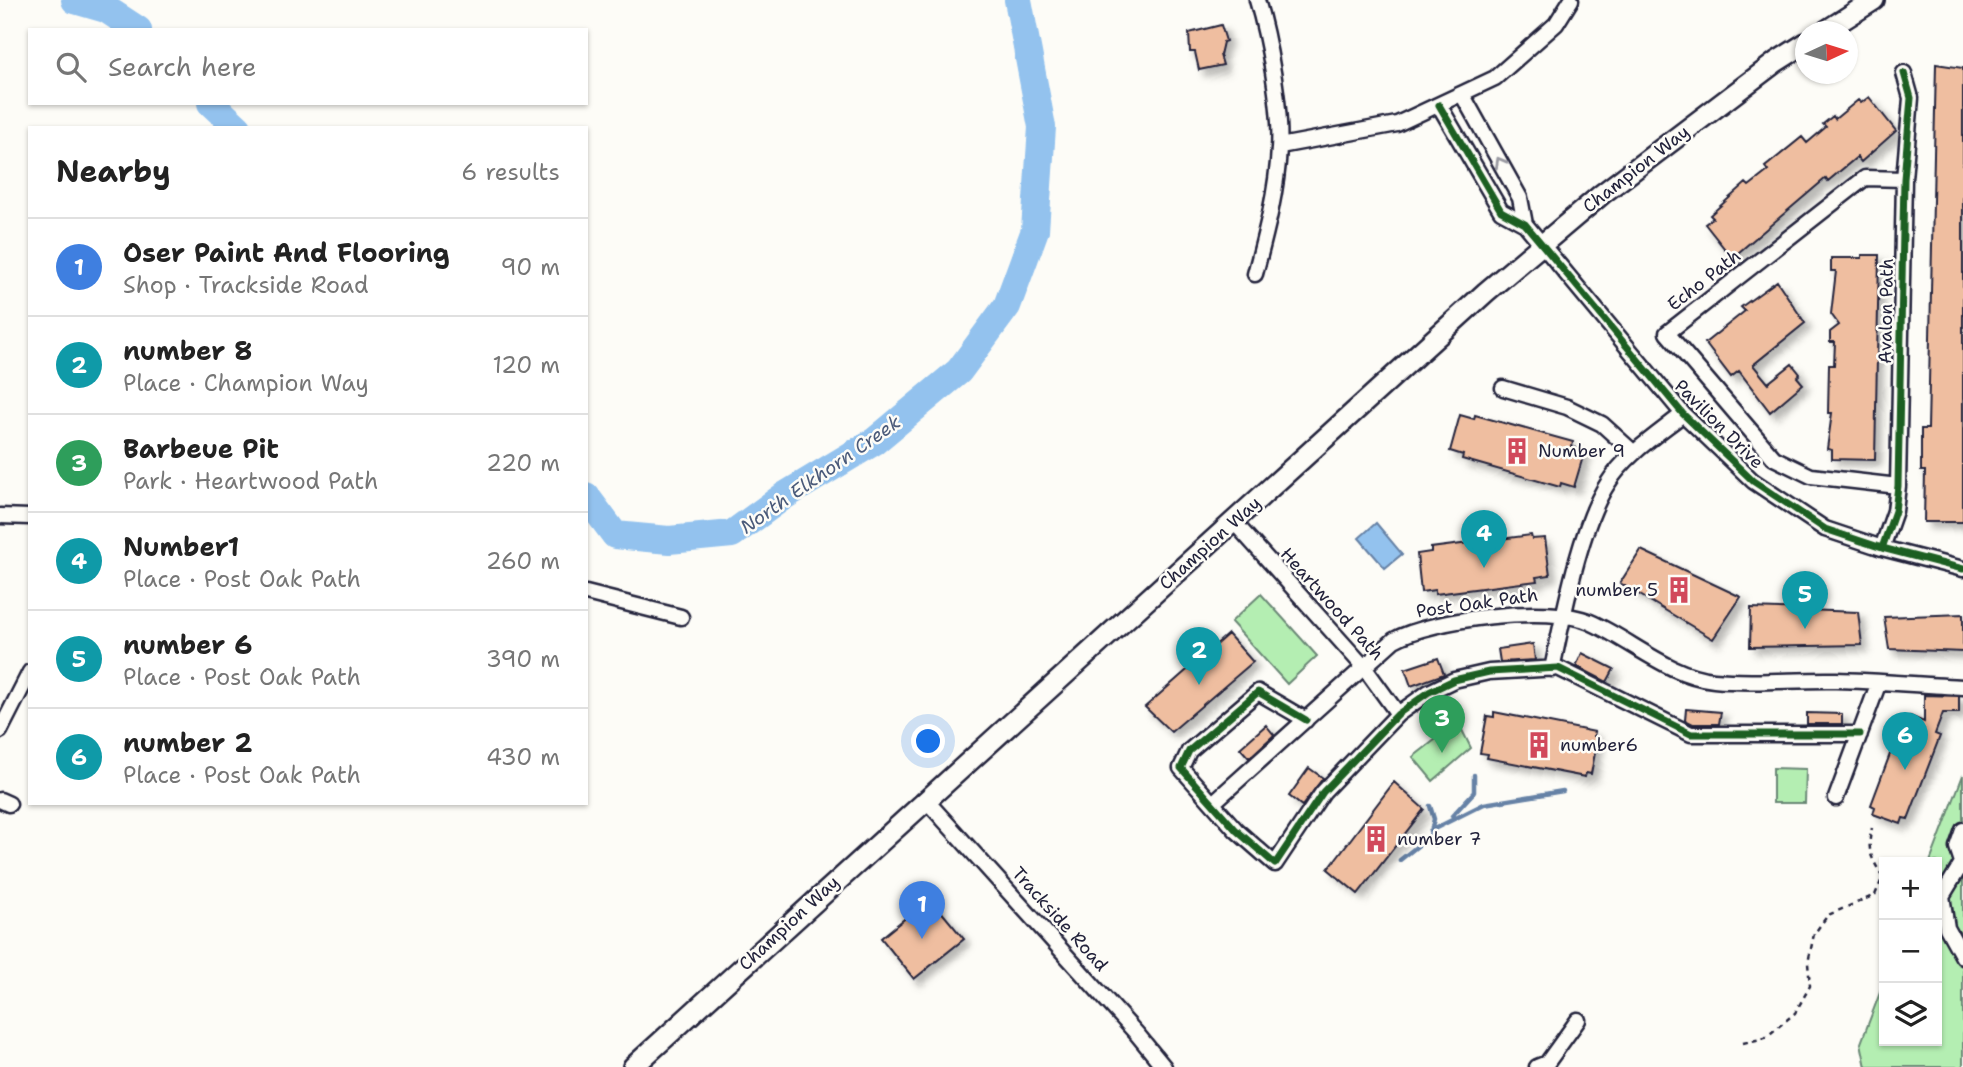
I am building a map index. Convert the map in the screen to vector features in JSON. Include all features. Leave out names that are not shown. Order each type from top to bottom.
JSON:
[{"type":"main road","points":[[1841,21],[1874,0]]},
{"type":"main road","name":"Champion Way","points":[[633,1067],[1336,427],[1542,245],[1602,194],[1795,50]]},
{"type":"street","points":[[1255,274],[1270,219],[1280,146],[1272,77],[1256,0]]},
{"type":"street","points":[[1280,146],[1397,124],[1495,78],[1556,24],[1571,0]]},
{"type":"street","name":"Avalon Path","points":[[1882,548],[1895,511],[1898,486],[1905,179],[1911,98],[1904,73]]},
{"type":"street","points":[[1462,94],[1520,198],[1525,224]]},
{"type":"street","points":[[1439,105],[1501,211],[1525,224]]},
{"type":"street","name":"Echo Path","points":[[1898,486],[1811,476],[1774,458],[1667,333],[1865,178],[1905,179]]},
{"type":"street","name":"Pavilion Drive","points":[[1525,224],[1684,414],[1753,481],[1825,529],[1882,548],[1963,569]]},
{"type":"street","points":[[1503,388],[1567,407],[1602,424],[1634,453]]},
{"type":"street","points":[[1552,669],[1590,521],[1608,482],[1634,453],[1684,414]]},
{"type":"street","points":[[0,516],[28,517]]},
{"type":"street","name":"Heartwood Path","points":[[1234,522],[1364,667],[1398,714]]},
{"type":"street","points":[[588,594],[681,617]]},
{"type":"street","name":"Post Oak Path","points":[[1214,802],[1394,640],[1409,631],[1548,612],[1588,620],[1690,676],[1714,680],[1879,682],[1963,687]]},
{"type":"street","points":[[1306,720],[1258,692],[1189,751],[1181,768],[1214,802],[1236,830],[1275,864],[1323,792],[1398,714],[1429,692],[1454,680],[1489,672],[1558,668],[1691,734],[1860,734]]},
{"type":"street","points":[[0,731],[28,676]]},
{"type":"street","points":[[1836,799],[1879,682]]},
{"type":"street","name":"Trackside Road","points":[[925,799],[1138,1034],[1164,1067]]},
{"type":"street","points":[[1963,830],[1957,847],[1963,864],[1942,896],[1947,928],[1963,957]]},
{"type":"street","points":[[1537,1067],[1547,1063],[1578,1020]]},
{"type":"path","points":[[1743,1042],[1765,1038],[1795,1013],[1810,986],[1808,963],[1814,933],[1828,915],[1875,895],[1883,877],[1870,861],[1868,848],[1872,828]]},
{"type":"green space","points":[[1261,594],[1317,656],[1287,684],[1231,622]]},
{"type":"green space","points":[[1458,722],[1471,748],[1433,781],[1413,757]]},
{"type":"green space","points":[[1773,768],[1806,769],[1805,803],[1773,803]]},
{"type":"green space","points":[[1963,775],[1963,1067],[1866,1067],[1861,1043],[1879,995],[1879,1046],[1942,1046],[1942,857],[1932,857]]},
{"type":"water","points":[[1376,523],[1402,554],[1385,568],[1359,538]]},
{"type":"building","points":[[1221,25],[1226,41],[1223,42],[1220,55],[1223,65],[1199,70],[1195,52],[1190,52],[1189,33]]},
{"type":"building","points":[[1936,64],[1963,68],[1963,522],[1924,522],[1925,471],[1921,471],[1921,429],[1928,429]]},
{"type":"building","points":[[1869,97],[1896,131],[1861,162],[1857,157],[1828,181],[1826,178],[1732,258],[1705,224],[1713,218],[1710,215],[1746,183],[1749,186],[1768,171],[1765,167],[1802,137],[1807,143],[1826,127],[1823,124],[1833,116],[1835,119],[1858,100],[1861,103]]},
{"type":"building","points":[[1862,255],[1879,255],[1875,460],[1832,459],[1832,450],[1827,449],[1832,413],[1828,413],[1829,365],[1834,365],[1835,342],[1830,342],[1830,332],[1839,325],[1831,314],[1836,271],[1831,271],[1831,258],[1862,258]]},
{"type":"building","points":[[1777,281],[1805,323],[1753,365],[1768,383],[1792,364],[1800,374],[1797,377],[1803,384],[1770,412],[1739,371],[1731,377],[1705,343],[1745,311],[1741,307]]},
{"type":"building","name":"Number 9","points":[[1460,415],[1474,419],[1475,415],[1573,442],[1572,447],[1585,450],[1574,487],[1561,483],[1560,487],[1462,459],[1463,455],[1450,451]]},
{"type":"building","points":[[1531,535],[1532,539],[1545,538],[1550,575],[1536,577],[1537,581],[1435,594],[1435,590],[1421,592],[1417,554],[1431,552],[1431,548]]},
{"type":"building","name":"number 5","points":[[1641,550],[1741,597],[1713,639],[1620,583]]},
{"type":"building","points":[[1751,608],[1858,612],[1862,645],[1750,647]]},
{"type":"building","points":[[1963,614],[1963,652],[1889,649],[1884,617]]},
{"type":"building","points":[[1228,634],[1253,662],[1171,732],[1145,707]]},
{"type":"building","points":[[1533,644],[1535,660],[1500,662],[1498,649]]},
{"type":"building","points":[[1582,653],[1614,669],[1607,682],[1576,666]]},
{"type":"building","points":[[1438,658],[1444,674],[1411,686],[1405,669]]},
{"type":"building","points":[[1924,695],[1959,696],[1959,713],[1943,713],[1935,734],[1940,736],[1908,819],[1903,818],[1901,824],[1873,814],[1875,807],[1871,805],[1902,722],[1907,723],[1910,716],[1924,722]]},
{"type":"building","points":[[1686,709],[1721,712],[1719,724],[1693,724],[1685,720]]},
{"type":"building","name":"number6","points":[[1494,712],[1595,732],[1594,736],[1598,737],[1591,774],[1586,773],[1585,777],[1487,758],[1488,754],[1480,753],[1487,716],[1494,717]]},
{"type":"building","points":[[1807,713],[1842,714],[1842,724],[1807,724]]},
{"type":"building","points":[[1266,725],[1274,735],[1249,758],[1240,748]]},
{"type":"building","points":[[1309,768],[1323,778],[1302,806],[1289,796]]},
{"type":"building","name":"number 7","points":[[1394,782],[1424,809],[1358,894],[1328,869]]},
{"type":"building","points":[[930,898],[964,939],[914,979],[881,938]]},
{"type":"waterway","name":"North Elkhorn Creek","points":[[75,0],[106,9],[135,28]]},
{"type":"waterway","name":"North Elkhorn Creek","points":[[588,499],[615,535],[669,540],[732,534],[784,496],[875,441],[959,371],[1007,306],[1035,230],[1042,127],[1018,0]]},
{"type":"waterway","name":"North Elkhorn Creek","points":[[213,105],[236,126]]},
{"type":"waterway","points":[[1452,816],[1474,792],[1474,775]]},
{"type":"waterway","points":[[1430,831],[1484,804],[1563,791]]},
{"type":"waterway","points":[[1430,806],[1434,819],[1430,836],[1435,845]]},
{"type":"waterway","points":[[1400,860],[1430,836]]},
{"type":"cycle path","points":[[1882,548],[1895,511],[1898,486],[1904,179],[1911,98],[1904,73]]},
{"type":"cycle path","points":[[1439,105],[1501,211],[1525,224],[1683,414],[1753,481],[1825,529],[1882,548],[1963,569]]},
{"type":"cycle path","points":[[1306,720],[1258,692],[1189,751],[1181,768],[1236,830],[1275,864],[1323,792],[1398,714],[1429,692],[1454,680],[1489,672],[1558,668],[1691,734],[1860,734]]},
{"type":"place","name":"Number 9","points":[[1517,451]]},
{"type":"place","name":"Number1","points":[[1484,568]]},
{"type":"place","name":"number 5","points":[[1679,590]]},
{"type":"place","name":"number 6","points":[[1805,629]]},
{"type":"place","name":"number 8","points":[[1199,685]]},
{"type":"place","name":"number6","points":[[1539,745]]},
{"type":"place","name":"Barbeue Pit","points":[[1442,753]]},
{"type":"place","name":"number 2","points":[[1905,770]]},
{"type":"place","name":"number 7","points":[[1376,839]]},
{"type":"place","name":"Oser Paint And Flooring","points":[[922,939]]}]
